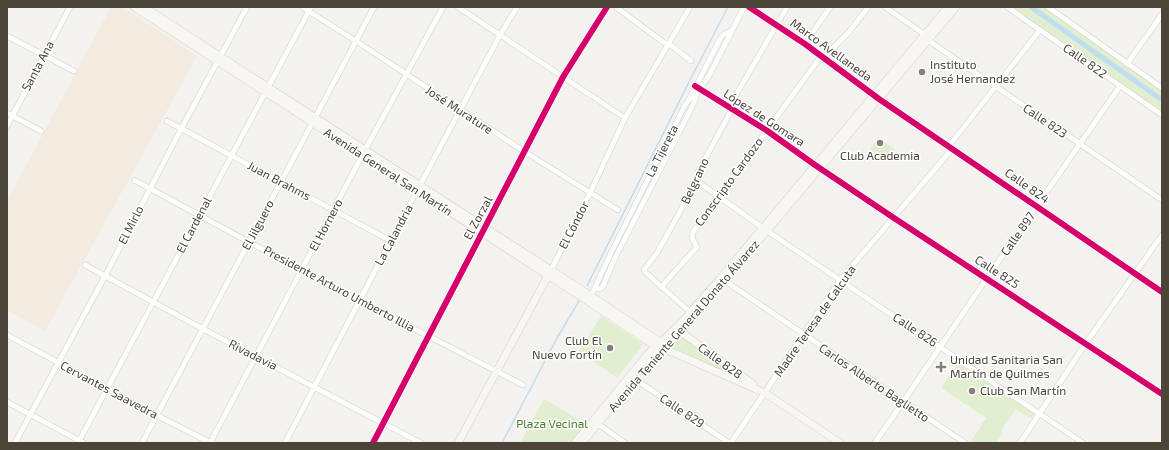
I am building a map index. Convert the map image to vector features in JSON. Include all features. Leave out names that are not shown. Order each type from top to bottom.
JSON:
[{"type":"main road","name":"Avenida General San Martín","points":[[134,7],[153,13]]},
{"type":"main road","name":"Avenida General San Martín","points":[[144,7],[193,42],[549,272],[659,346],[764,393],[840,443]]},
{"type":"main road","name":"Avenida Teniente General Donato Álvarez","points":[[679,330],[690,312],[765,229],[877,97],[926,38],[948,7]]},
{"type":"main road","name":"Avenida Teniente General Donato Álvarez","points":[[926,38],[956,7]]},
{"type":"main road","name":"Avenida Teniente General Donato Álvarez","points":[[575,443],[659,346],[679,330],[725,281],[765,229]]},
{"type":"main road","name":"El Cóndor","points":[[458,443],[549,272]]},
{"type":"main road","name":"Calle 828","points":[[679,330],[764,393]]},
{"type":"main road","name":"Avenida Teniente General Donato Álvarez","points":[[582,443],[635,379],[659,346]]},
{"type":"street","name":"Santa Ana","points":[[7,126],[70,7]]},
{"type":"street","name":"El Mirlo","points":[[15,443],[247,7]]},
{"type":"street","name":"José Murature","points":[[302,7],[310,9],[460,111],[618,210]]},
{"type":"street","name":"El Jilguero","points":[[142,443],[374,7]]},
{"type":"street","name":"El Hornero","points":[[211,443],[255,356],[443,7]]},
{"type":"street","points":[[458,7],[626,118]]},
{"type":"street","name":"La Calandria","points":[[285,443],[500,35],[518,7]]},
{"type":"street","name":"El Zorzal","points":[[373,443],[563,77],[607,7]]},
{"type":"street","points":[[616,7],[663,42],[672,46],[691,62]]},
{"type":"street","name":"El Cóndor","points":[[549,272],[590,193],[626,118],[690,7]]},
{"type":"street","points":[[595,289],[600,289],[603,286],[694,103],[698,89],[720,39],[723,35],[732,31],[744,7]]},
{"type":"street","name":"Marco Avellaneda","points":[[749,7],[805,44],[877,97]]},
{"type":"street","name":"Belgrano","points":[[661,287],[645,272],[645,268],[657,253],[697,181],[697,174],[730,108],[787,7]]},
{"type":"street","points":[[805,44],[830,7]]},
{"type":"street","name":"Conscripto Cardozo","points":[[661,287],[697,247],[692,238],[693,232],[766,130],[822,57],[848,32],[868,7]]},
{"type":"street","name":"Calle 823","points":[[885,7],[996,87],[1162,200]]},
{"type":"street","name":"Calle 822","points":[[1006,7],[1162,115]]},
{"type":"street","name":"Calle 822","points":[[1048,7],[1056,9],[1127,64],[1162,88]]},
{"type":"street","name":"El Cardenal","points":[[80,442],[107,388],[310,9]]},
{"type":"street","points":[[1127,64],[1162,14]]},
{"type":"street","name":"Madre Teresa de Calcuta","points":[[730,443],[841,280],[894,218],[951,147],[1040,30]]},
{"type":"street","points":[[7,36],[74,71]]},
{"type":"street","name":"Calle 897","points":[[876,443],[987,278],[1120,86]]},
{"type":"street","name":"López de Gomara","points":[[698,89],[766,130],[818,166]]},
{"type":"street","name":"La Tijereta","points":[[590,299],[610,254],[685,105],[698,89]]},
{"type":"street","name":"Calle 824","points":[[877,97],[1162,292]]},
{"type":"street","points":[[7,113],[41,131]]},
{"type":"street","name":"Juan Brahms","points":[[167,121],[391,241]]},
{"type":"street","name":"Calle 825","points":[[818,166],[894,218],[1162,394]]},
{"type":"street","name":"Presidente Arturo Umberto Illia","points":[[134,180],[302,270],[523,385]]},
{"type":"street","name":"Calle 826","points":[[697,181],[765,229],[1083,443]]},
{"type":"street","points":[[635,204],[641,208]]},
{"type":"street","points":[[1020,443],[1086,343],[1162,235]]},
{"type":"street","points":[[610,254],[618,254]]},
{"type":"street","name":"Rivadavia","points":[[85,265],[203,329],[421,443]]},
{"type":"street","name":"Carlos Alberto Baglietto","points":[[725,281],[965,443]]},
{"type":"street","points":[[661,287],[690,312]]},
{"type":"street","name":"Cervantes Saavedra","points":[[7,335],[211,443]]},
{"type":"street","name":"Calle 829","points":[[635,379],[730,443]]},
{"type":"street","points":[[7,402],[80,442]]},
{"type":"street","points":[[598,424],[626,443]]},
{"type":"shaded area","points":[[111,7],[123,7],[197,56],[45,331],[7,310],[7,201]]},
{"type":"green space","points":[[1011,7],[1043,7],[1162,90],[1162,112]]},
{"type":"green space","name":"Club Academia","points":[[878,137],[895,149],[887,162],[870,149]]},
{"type":"green space","name":"Club El Nuevo Fortín","points":[[601,316],[642,343],[642,346],[617,378],[579,351]]},
{"type":"green space","points":[[684,336],[736,375],[734,376],[671,347]]},
{"type":"green space","points":[[958,363],[1034,414],[1031,419],[1016,409],[1001,431],[1003,432],[996,443],[970,443],[986,418],[941,388]]},
{"type":"green space","name":"Plaza Vecinal","points":[[544,399],[586,424],[571,443],[520,443]]},
{"type":"waterway","points":[[587,286],[728,7]]},
{"type":"waterway","points":[[1031,7],[1162,100]]},
{"type":"waterway","points":[[502,443],[557,338],[579,301]]},
{"type":"cycle path","points":[[373,443],[563,77],[607,7]]},
{"type":"cycle path","points":[[749,7],[805,44],[879,99],[1162,292]]},
{"type":"cycle path","points":[[695,86],[766,130],[894,218],[1162,394]]},
{"type":"place","name":"Instituto José Hernandez","points":[[922,72]]},
{"type":"place","name":"Club Academia","points":[[880,143]]},
{"type":"place","name":"Club El Nuevo Fortín","points":[[610,348]]},
{"type":"place","name":"Unidad Sanitaria San Martín de Quilmes","points":[[941,367]]},
{"type":"place","name":"Club San Martín","points":[[972,391]]}]
